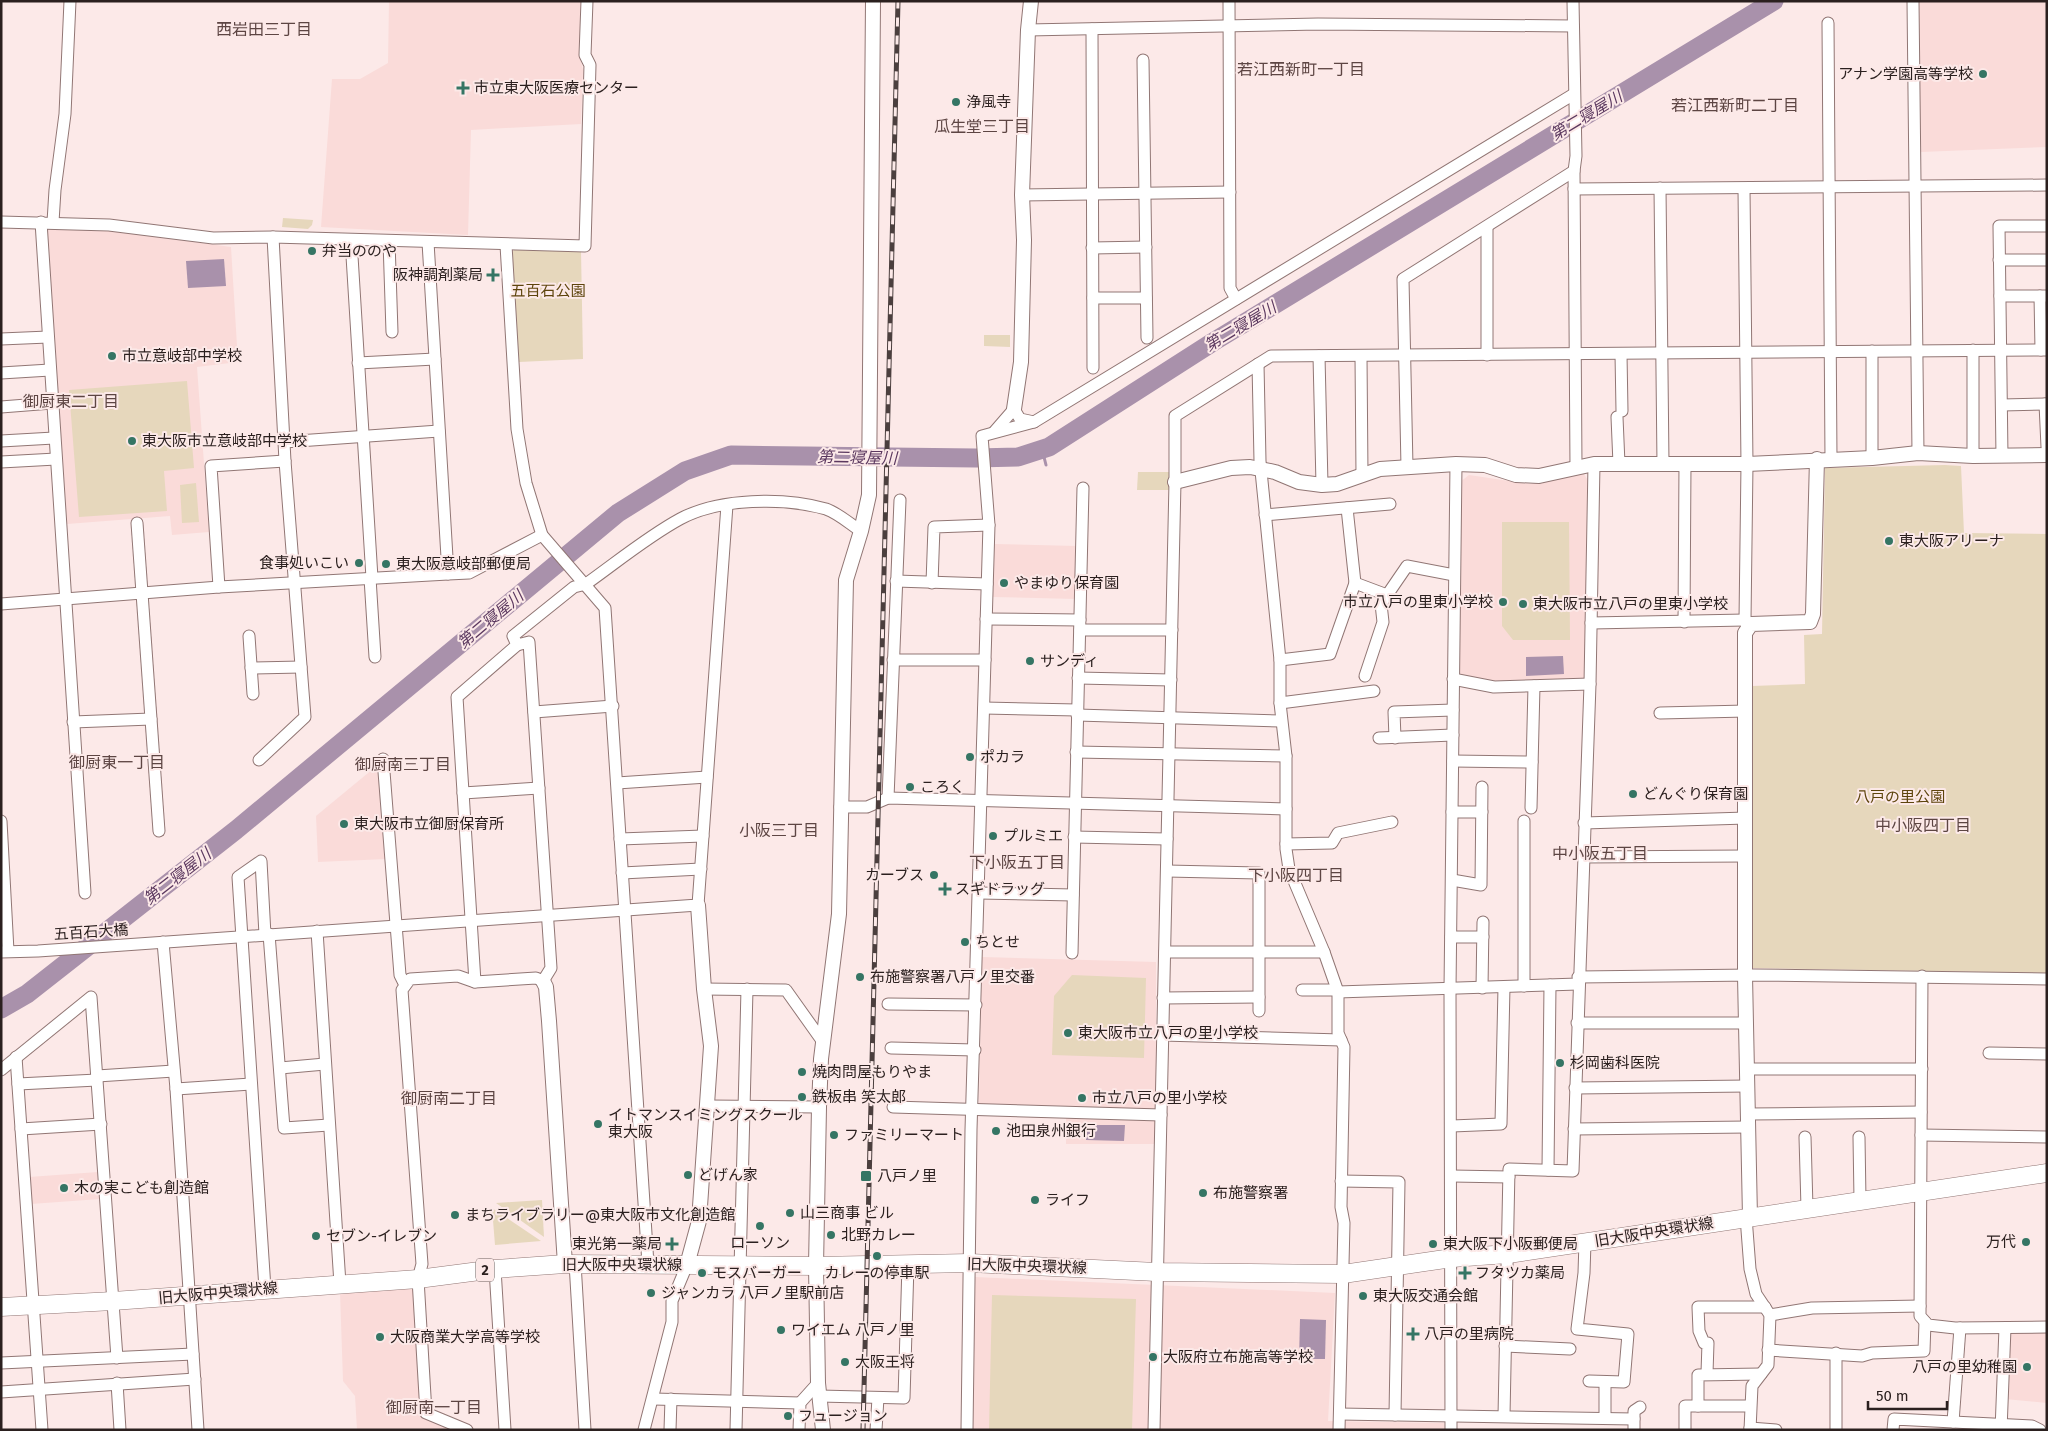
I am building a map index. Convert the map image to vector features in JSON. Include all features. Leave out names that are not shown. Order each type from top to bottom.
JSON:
[{"type":"main road","name":"旧大阪中央環状線","points":[[1,1307],[188,1296],[418,1279],[495,1269],[570,1264],[816,1266],[970,1263],[1157,1272],[1343,1274],[1452,1258],[1508,1254],[2047,1173]]},
{"type":"street","points":[[53,222],[55,190],[65,114],[70,1]]},
{"type":"street","points":[[1,222],[109,225],[213,238],[273,237],[585,246],[590,65],[585,55],[588,1]]},
{"type":"street","points":[[823,1430],[819,1390],[816,1266],[819,1107],[824,1042],[839,914],[846,580],[861,531],[869,495],[873,1]]},
{"type":"street","points":[[1031,1],[1028,30],[1022,195],[1024,240],[1021,352],[1014,409],[1020,419],[1034,422]]},
{"type":"street","points":[[1229,1],[1230,288],[1236,299]]},
{"type":"street","points":[[1574,1],[1576,467]]},
{"type":"street","points":[[1912,1],[1918,453]]},
{"type":"street","points":[[1591,624],[1810,622],[1813,614],[1831,351],[1828,22]]},
{"type":"street","points":[[1028,30],[1318,24],[1477,27],[1574,26]]},
{"type":"street","points":[[1092,29],[1093,368]]},
{"type":"street","points":[[1143,60],[1147,338]]},
{"type":"street","points":[[987,435],[1034,422],[1236,299],[1574,98]]},
{"type":"street","points":[[1407,467],[1403,279],[1574,170]]},
{"type":"street","points":[[1574,189],[2047,185]]},
{"type":"street","points":[[1660,188],[1663,464]]},
{"type":"street","points":[[1744,189],[1747,464],[1745,976],[1748,1086],[1748,1217],[1750,1269],[1756,1294],[1767,1311],[1768,1350],[1768,1364],[1752,1386],[1750,1429],[1776,1430]]},
{"type":"street","points":[[1022,195],[1230,192]]},
{"type":"street","points":[[40,222],[85,894]]},
{"type":"street","points":[[2002,456],[1999,226],[2047,226]]},
{"type":"street","points":[[1487,227],[1487,355]]},
{"type":"street","points":[[259,760],[305,717],[285,461],[273,237]]},
{"type":"street","points":[[351,240],[375,657]]},
{"type":"street","points":[[389,241],[392,332]]},
{"type":"street","points":[[428,242],[448,574]]},
{"type":"street","points":[[506,244],[517,429],[526,483],[542,535],[604,608],[613,706],[624,911],[648,1264]]},
{"type":"street","points":[[1092,248],[1146,247]]},
{"type":"street","points":[[1999,260],[2047,260]]},
{"type":"street","points":[[1154,1430],[1176,482],[1175,416],[1271,356],[2044,350],[2044,296],[2000,296]]},
{"type":"street","points":[[1093,298],[1146,298]]},
{"type":"street","points":[[1,339],[48,337]]},
{"type":"street","points":[[1973,350],[1973,456]]},
{"type":"street","points":[[1872,351],[1872,458]]},
{"type":"street","points":[[1619,464],[1621,354]]},
{"type":"street","points":[[1319,356],[1322,485]]},
{"type":"street","points":[[1361,356],[1362,475]]},
{"type":"street","points":[[358,363],[435,360]]},
{"type":"street","points":[[1258,364],[1261,468],[1280,660],[1281,721],[1286,756],[1286,844],[1289,869],[1324,952],[1337,991],[1338,1034],[1344,1047],[1341,1181],[1341,1207],[1344,1223],[1339,1430]]},
{"type":"street","points":[[1,373],[50,370]]},
{"type":"street","points":[[1,407],[52,404]]},
{"type":"street","points":[[2002,405],[2046,404],[2047,447]]},
{"type":"street","points":[[967,1430],[989,525],[987,435],[1014,409]]},
{"type":"street","points":[[284,442],[439,431]]},
{"type":"street","points":[[1,441],[54,438]]},
{"type":"street","points":[[1176,482],[1231,468],[1261,468],[1299,482],[1322,485],[1337,484],[1380,469],[1456,464],[1485,465],[1516,475],[1540,476],[1594,464],[1747,464],[1872,458],[1918,453],[1973,456],[2047,455]]},
{"type":"street","points":[[1,462],[56,459]]},
{"type":"street","points":[[219,587],[211,466],[285,461]]},
{"type":"street","points":[[1451,1430],[1452,1126],[1450,989],[1456,464]]},
{"type":"street","points":[[1504,1416],[1509,1170],[1573,1170],[1578,981],[1590,684],[1594,464]]},
{"type":"street","points":[[1684,622],[1685,464]]},
{"type":"street","points":[[1072,953],[1083,488]]},
{"type":"street","points":[[888,798],[900,500]]},
{"type":"street","points":[[517,645],[514,636],[582,580],[682,518],[710,508],[754,502],[790,502],[828,510],[861,531]]},
{"type":"street","points":[[1265,515],[1390,504]]},
{"type":"street","points":[[644,1430],[654,1399],[672,1322],[672,1301],[687,1265],[699,1221],[709,1106],[711,1046],[704,989],[698,905],[727,506]]},
{"type":"street","points":[[1280,660],[1330,654],[1355,583],[1347,508]]},
{"type":"street","points":[[137,524],[158,831]]},
{"type":"street","points":[[932,582],[934,526],[989,525]]},
{"type":"street","points":[[1,604],[219,587],[469,573],[542,535]]},
{"type":"street","points":[[1365,676],[1383,622],[1380,604],[1408,566],[1454,575]]},
{"type":"street","points":[[896,581],[987,584]]},
{"type":"street","points":[[1355,583],[1387,595]]},
{"type":"street","points":[[986,619],[1172,630]]},
{"type":"street","points":[[249,636],[253,694]]},
{"type":"street","points":[[475,982],[457,697],[517,645],[529,642],[548,916],[550,968],[543,981]]},
{"type":"street","points":[[893,660],[985,660]]},
{"type":"street","points":[[251,668],[302,667]]},
{"type":"street","points":[[1078,678],[1171,680]]},
{"type":"street","points":[[1453,679],[1494,688],[1590,684]]},
{"type":"street","points":[[1531,808],[1534,686]]},
{"type":"street","points":[[1280,703],[1374,692]]},
{"type":"street","points":[[534,712],[613,706]]},
{"type":"street","points":[[984,708],[1281,721]]},
{"type":"street","points":[[1395,738],[1394,712],[1453,710]]},
{"type":"street","points":[[1660,713],[1746,711]]},
{"type":"street","points":[[73,722],[151,719]]},
{"type":"street","points":[[1379,738],[1453,735]]},
{"type":"street","points":[[1076,752],[1286,756]]},
{"type":"street","points":[[383,759],[400,975],[404,985],[403,999],[422,1264],[418,1279],[426,1412],[467,1430]]},
{"type":"street","points":[[1453,761],[1532,762]]},
{"type":"street","points":[[617,783],[707,777]]},
{"type":"street","points":[[1452,880],[1481,885],[1482,787]]},
{"type":"street","points":[[463,793],[540,788]]},
{"type":"street","points":[[840,807],[867,807],[888,798],[1075,802],[1286,810]]},
{"type":"street","points":[[1452,812],[1482,812]]},
{"type":"street","points":[[1584,823],[1746,818]]},
{"type":"street","points":[[1,821],[4,952]]},
{"type":"street","points":[[1524,821],[1524,986]]},
{"type":"street","points":[[1286,844],[1332,843],[1338,833],[1392,822]]},
{"type":"street","points":[[620,839],[703,836]]},
{"type":"street","points":[[1074,837],[1167,840]]},
{"type":"street","points":[[1583,857],[1746,856]]},
{"type":"street","points":[[265,1289],[238,877],[261,861],[284,1128],[329,1125]]},
{"type":"street","points":[[622,873],[701,869]]},
{"type":"street","points":[[1167,871],[1260,873],[1259,1011]]},
{"type":"street","points":[[979,893],[1073,895]]},
{"type":"street","name":"五百石大橋","points":[[4,952],[698,905]]},
{"type":"street","points":[[1482,988],[1483,922]]},
{"type":"street","points":[[317,931],[340,1284]]},
{"type":"street","points":[[1451,937],[1483,937]]},
{"type":"street","points":[[163,942],[176,1089],[198,1430]]},
{"type":"street","points":[[1165,952],[1324,952]]},
{"type":"street","points":[[404,985],[410,980],[458,976],[475,982],[536,978],[543,981],[546,987],[585,1430]]},
{"type":"street","points":[[1302,990],[1482,988],[1550,985],[1578,981],[1745,976],[1922,976],[2047,979]]},
{"type":"street","points":[[1922,976],[1920,1316],[1928,1325],[1960,1328],[2047,1327]]},
{"type":"street","points":[[1548,1170],[1550,985]]},
{"type":"street","points":[[1452,1126],[1501,1124],[1504,987]]},
{"type":"street","points":[[704,989],[786,990],[824,1042]]},
{"type":"street","points":[[736,1430],[738,1264],[747,989]]},
{"type":"street","points":[[1,1070],[91,997],[118,1358]]},
{"type":"street","points":[[1163,998],[1259,997]]},
{"type":"street","points":[[888,1004],[976,1006]]},
{"type":"street","points":[[1577,1023],[1746,1023]]},
{"type":"street","points":[[1162,1035],[1341,1040]]},
{"type":"street","points":[[891,1048],[975,1050]]},
{"type":"street","points":[[1989,1053],[2047,1054]]},
{"type":"street","points":[[16,1057],[42,1430]]},
{"type":"street","points":[[280,1068],[325,1064]]},
{"type":"street","points":[[1747,1069],[1922,1069]]},
{"type":"street","points":[[18,1084],[174,1071]]},
{"type":"street","points":[[176,1089],[251,1084]]},
{"type":"street","points":[[1576,1088],[1748,1086]]},
{"type":"street","points":[[709,1106],[819,1107]]},
{"type":"street","points":[[893,1107],[1161,1114]]},
{"type":"street","points":[[1574,1129],[1921,1112]]},
{"type":"street","points":[[21,1129],[101,1124]]},
{"type":"street","points":[[1920,1135],[2047,1137]]},
{"type":"street","points":[[1805,1137],[1807,1208]]},
{"type":"street","points":[[1858,1137],[1860,1200]]},
{"type":"street","points":[[1452,1176],[1509,1177]]},
{"type":"street","points":[[1341,1181],[1399,1182],[1395,1414]]},
{"type":"street","points":[[1585,1242],[1584,1274],[1577,1329],[1628,1334],[1624,1382],[1589,1382]]},
{"type":"street","points":[[654,1399],[800,1403],[819,1390],[878,1398],[904,1398],[908,1264]]},
{"type":"street","points":[[495,1269],[505,1430]]},
{"type":"street","points":[[1707,1373],[1708,1342],[1704,1343],[1699,1331],[1698,1307],[1767,1311],[1812,1308],[1920,1306]]},
{"type":"street","points":[[1768,1350],[1862,1356],[1872,1353],[1924,1351],[1925,1322]]},
{"type":"street","points":[[1953,1422],[1960,1328]]},
{"type":"street","points":[[2001,1427],[2005,1328]]},
{"type":"street","points":[[1506,1346],[1570,1348]]},
{"type":"street","points":[[1836,1353],[1836,1430]]},
{"type":"street","points":[[1,1354],[16,1363]]},
{"type":"street","points":[[1,1363],[38,1363],[193,1354]]},
{"type":"street","points":[[1698,1406],[1698,1375],[1707,1373],[1761,1374]]},
{"type":"street","points":[[1,1392],[195,1379]]},
{"type":"street","points":[[1605,1382],[1605,1417]]},
{"type":"street","points":[[117,1383],[120,1430]]},
{"type":"street","points":[[876,1430],[878,1398]]},
{"type":"street","points":[[670,1430],[671,1399]]},
{"type":"street","points":[[800,1403],[800,1430]]},
{"type":"street","points":[[1686,1430],[1685,1406],[1750,1406]]},
{"type":"street","points":[[1340,1414],[1605,1417],[1634,1424],[1634,1411],[1640,1408]]},
{"type":"street","points":[[1893,1430],[1894,1420],[1953,1422],[2001,1427],[2032,1426],[2040,1430]]},
{"type":"shaded area","points":[[389,1],[581,1],[580,58],[583,70],[581,124],[471,130],[468,235],[321,227],[332,79],[360,79],[388,63]]},
{"type":"shaded area","name":"アナン学園高等学校","points":[[1917,1],[2047,1],[2047,147],[1921,152]]},
{"type":"shaded area","name":"東大阪市立意岐部中学校","points":[[47,228],[93,228],[231,247],[238,362],[197,367],[209,532],[172,535],[170,516],[67,524]]},
{"type":"shaded area","points":[[224,259],[226,286],[188,288],[186,261]]},
{"type":"shaded area","name":"東大阪市立八戸の里東小学校","points":[[1584,474],[1587,479],[1587,676],[1583,680],[1492,683],[1462,676],[1459,671],[1460,482],[1469,475],[1530,484]]},
{"type":"shaded area","points":[[994,544],[1077,546],[1076,599],[992,597]]},
{"type":"shaded area","points":[[1563,656],[1564,674],[1526,676],[1526,657]]},
{"type":"shaded area","points":[[379,764],[386,859],[318,862],[316,816]]},
{"type":"shaded area","name":"東大阪市立八戸の里小学校","points":[[982,957],[1156,962],[1156,1144],[1066,1144],[1066,1106],[979,1104]]},
{"type":"shaded area","points":[[1086,1125],[1125,1125],[1124,1141],[1086,1140]]},
{"type":"shaded area","name":"木の実こども創造館","points":[[98,1172],[100,1199],[31,1204],[29,1177]]},
{"type":"shaded area","name":"大阪府立布施高等学校","points":[[975,1277],[1335,1293],[1328,1421],[1444,1423],[1445,1430],[972,1430]]},
{"type":"shaded area","name":"大阪商業大学高等学校","points":[[411,1287],[416,1292],[421,1415],[452,1430],[357,1430],[355,1396],[343,1381],[340,1292]]},
{"type":"shaded area","points":[[1300,1319],[1326,1320],[1325,1359],[1299,1359]]},
{"type":"shaded area","name":"八戸の里幼稚園","points":[[2047,1330],[2047,1403],[2005,1399],[2008,1334],[2011,1331]]},
{"type":"green space","points":[[283,218],[313,220],[312,225],[308,229],[282,227]]},
{"type":"green space","name":"五百石公園","points":[[514,250],[581,251],[583,359],[519,362],[510,254]]},
{"type":"green space","points":[[984,335],[1010,335],[1010,347],[984,346]]},
{"type":"green space","points":[[187,381],[194,468],[164,471],[167,511],[79,517],[69,390]]},
{"type":"green space","name":"八戸の里公園","points":[[1961,466],[1964,533],[2047,534],[2047,973],[1753,968],[1752,686],[1805,684],[1804,635],[1822,634],[1825,468]]},
{"type":"green space","points":[[1138,472],[1169,472],[1169,490],[1137,490]]},
{"type":"green space","points":[[196,483],[199,522],[182,523],[180,485]]},
{"type":"green space","points":[[1502,522],[1569,522],[1570,640],[1513,640],[1502,626]]},
{"type":"green space","points":[[1072,975],[1146,978],[1144,1058],[1052,1055],[1054,996]]},
{"type":"green space","points":[[542,1200],[544,1237],[496,1203]]},
{"type":"green space","points":[[492,1208],[541,1241],[495,1245]]},
{"type":"green space","points":[[992,1295],[1136,1299],[1132,1430],[989,1430]]},
{"type":"waterway","name":"第二寝屋川","points":[[1,1009],[27,994],[236,830],[618,513],[685,471],[731,455],[1018,457],[1049,447],[1213,342],[1774,1]]},
{"type":"waterway","points":[[1042,449],[1046,465]]},
{"type":"railway","points":[[863,1430],[898,1]]},
{"type":"place","name":"アナン学園高等学校","points":[[1983,74]]},
{"type":"place","name":"市立東大阪医療センター","points":[[463,88]]},
{"type":"place","name":"浄風寺","points":[[956,102]]},
{"type":"place","name":"弁当ののや","points":[[312,251]]},
{"type":"place","name":"阪神調剤薬局","points":[[493,275]]},
{"type":"place","name":"市立意岐部中学校","points":[[112,356]]},
{"type":"place","name":"東大阪市立意岐部中学校","points":[[132,441]]},
{"type":"place","name":"東大阪アリーナ","points":[[1889,541]]},
{"type":"place","name":"食事処いこい","points":[[359,563]]},
{"type":"place","name":"東大阪意岐部郵便局","points":[[386,564]]},
{"type":"place","name":"やまゆり保育園","points":[[1004,583]]},
{"type":"place","name":"市立八戸の里東小学校","points":[[1503,602]]},
{"type":"place","name":"東大阪市立八戸の里東小学校","points":[[1523,604]]},
{"type":"place","name":"サンディ","points":[[1030,661]]},
{"type":"place","name":"ポカラ","points":[[970,757]]},
{"type":"place","name":"ころく","points":[[910,787]]},
{"type":"place","name":"どんぐり保育園","points":[[1633,794]]},
{"type":"place","name":"東大阪市立御厨保育所","points":[[344,824]]},
{"type":"place","name":"プルミエ","points":[[993,836]]},
{"type":"place","name":"カーブス","points":[[934,875]]},
{"type":"place","name":"スギドラッグ","points":[[945,889]]},
{"type":"place","name":"ちとせ","points":[[965,942]]},
{"type":"place","name":"布施警察署八戸ノ里交番","points":[[860,977]]},
{"type":"place","name":"東大阪市立八戸の里小学校","points":[[1068,1033]]},
{"type":"place","name":"杉岡歯科医院","points":[[1560,1063]]},
{"type":"place","name":"焼肉問屋もりやま","points":[[802,1072]]},
{"type":"place","name":"鉄板串 笑太郎","points":[[802,1097]]},
{"type":"place","name":"市立八戸の里小学校","points":[[1082,1098]]},
{"type":"place","name":"イトマンスイミングスクール 東大阪","points":[[598,1124]]},
{"type":"place","name":"池田泉州銀行","points":[[996,1131]]},
{"type":"place","name":"ファミリーマート","points":[[834,1135]]},
{"type":"place","name":"どげん家","points":[[688,1175]]},
{"type":"place","name":"八戸ノ里","points":[[866,1176]]},
{"type":"place","name":"木の実こども創造館","points":[[64,1188]]},
{"type":"place","name":"布施警察署","points":[[1203,1193]]},
{"type":"place","name":"ライフ","points":[[1035,1200]]},
{"type":"place","name":"山三商事 ビル","points":[[790,1213]]},
{"type":"place","name":"まちライブラリー@東大阪市文化創造館","points":[[455,1215]]},
{"type":"place","name":"ローソン","points":[[760,1226]]},
{"type":"place","name":"北野カレー","points":[[831,1235]]},
{"type":"place","name":"セブン-イレブン","points":[[316,1236]]},
{"type":"place","name":"万代","points":[[2026,1242]]},
{"type":"place","name":"東光第一薬局","points":[[672,1244]]},
{"type":"place","name":"東大阪下小阪郵便局","points":[[1433,1244]]},
{"type":"place","name":"カレーの停車駅","points":[[877,1256]]},
{"type":"place","name":"モスバーガー","points":[[702,1273]]},
{"type":"place","name":"フタツカ薬局","points":[[1465,1273]]},
{"type":"place","name":"ジャンカラ 八戸ノ里駅前店","points":[[651,1293]]},
{"type":"place","name":"東大阪交通会館","points":[[1363,1296]]},
{"type":"place","name":"ワイエム 八戸ノ里","points":[[781,1330]]},
{"type":"place","name":"八戸の里病院","points":[[1413,1334]]},
{"type":"place","name":"大阪商業大学高等学校","points":[[380,1337]]},
{"type":"place","name":"大阪府立布施高等学校","points":[[1153,1357]]},
{"type":"place","name":"大阪王将","points":[[845,1362]]},
{"type":"place","name":"八戸の里幼稚園","points":[[2027,1367]]},
{"type":"place","name":"フュージョン","points":[[788,1416]]},
{"type":"district","name":"西岩田三丁目","points":[[264,29]]},
{"type":"district","name":"若江西新町一丁目","points":[[1301,69]]},
{"type":"district","name":"若江西新町二丁目","points":[[1735,105]]},
{"type":"district","name":"瓜生堂三丁目","points":[[982,126]]},
{"type":"district","name":"御厨東二丁目","points":[[71,401]]},
{"type":"district","name":"御厨東一丁目","points":[[117,762]]},
{"type":"district","name":"御厨南三丁目","points":[[403,764]]},
{"type":"district","name":"中小阪四丁目","points":[[1923,825]]},
{"type":"district","name":"小阪三丁目","points":[[779,830]]},
{"type":"district","name":"中小阪五丁目","points":[[1600,853]]},
{"type":"district","name":"下小阪五丁目","points":[[1017,862]]},
{"type":"district","name":"下小阪四丁目","points":[[1296,875]]},
{"type":"district","name":"御厨南二丁目","points":[[449,1098]]},
{"type":"district","name":"御厨南一丁目","points":[[434,1407]]}]
